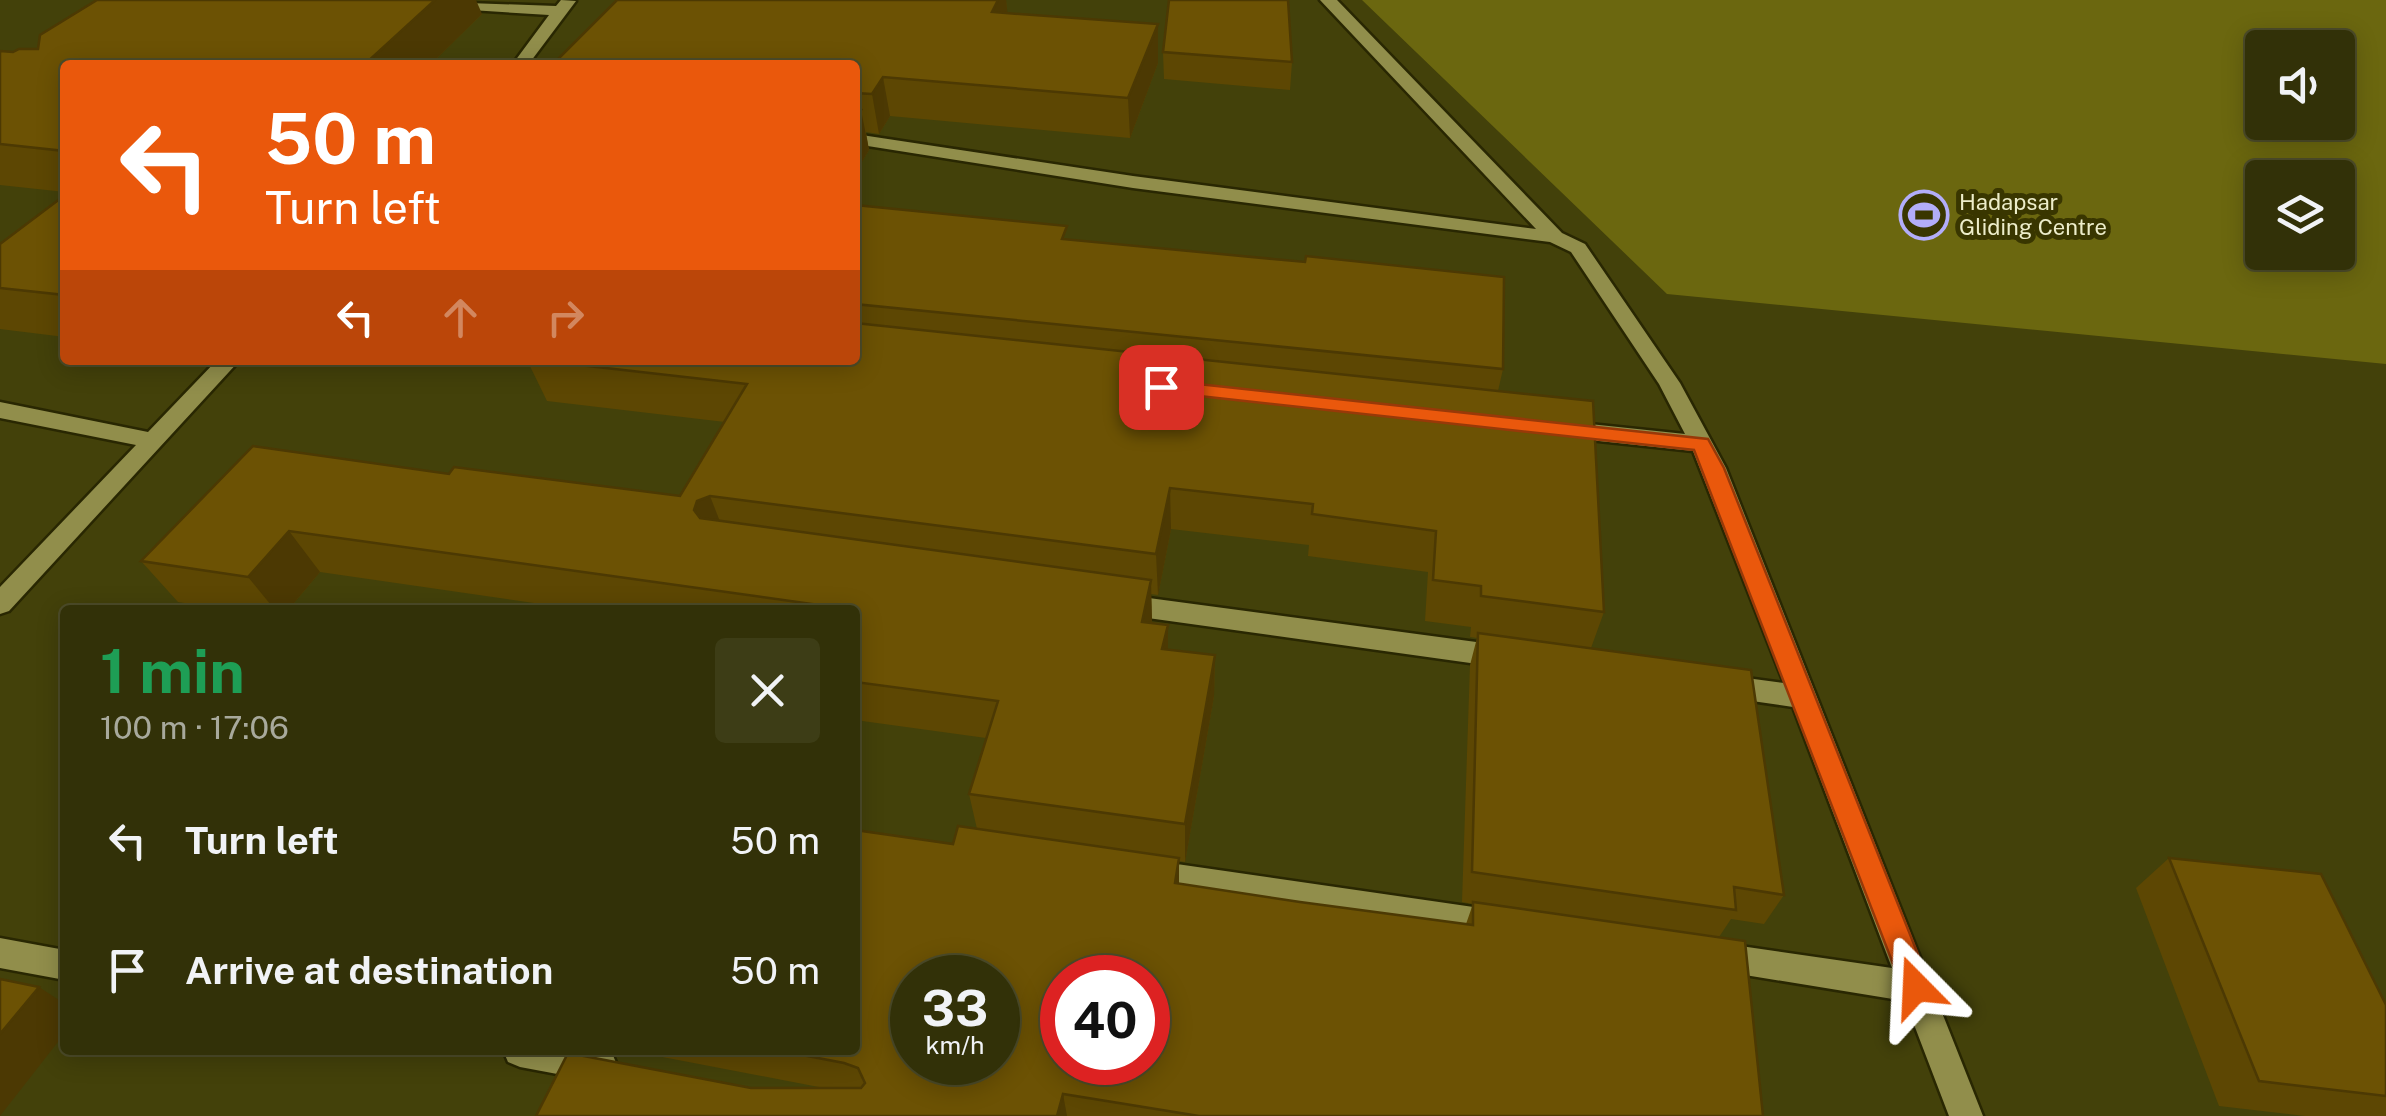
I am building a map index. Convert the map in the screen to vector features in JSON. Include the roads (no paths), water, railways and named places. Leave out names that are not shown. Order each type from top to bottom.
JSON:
[{"type":"street","points":[[392,0],[564,6]]},
{"type":"street","points":[[1328,0],[1567,242],[1669,383],[1714,468],[1966,1116]]},
{"type":"street","points":[[524,60],[564,6]]},
{"type":"street","points":[[860,139],[1133,182],[1567,242]]},
{"type":"street","points":[[0,604],[224,365]]},
{"type":"street","points":[[0,410],[151,440]]},
{"type":"street","points":[[1545,427],[1701,444]]},
{"type":"street","points":[[1098,601],[1529,660]]},
{"type":"street","points":[[1705,684],[1803,697]]},
{"type":"street","points":[[1110,869],[1523,930]]},
{"type":"street","points":[[0,953],[60,964]]},
{"type":"street","points":[[1680,953],[1916,987]]},
{"type":"street","points":[[548,1055],[630,1070]]},
{"type":"place","name":"Hadapsar Gliding Centre","points":[[1924,215]]}]
